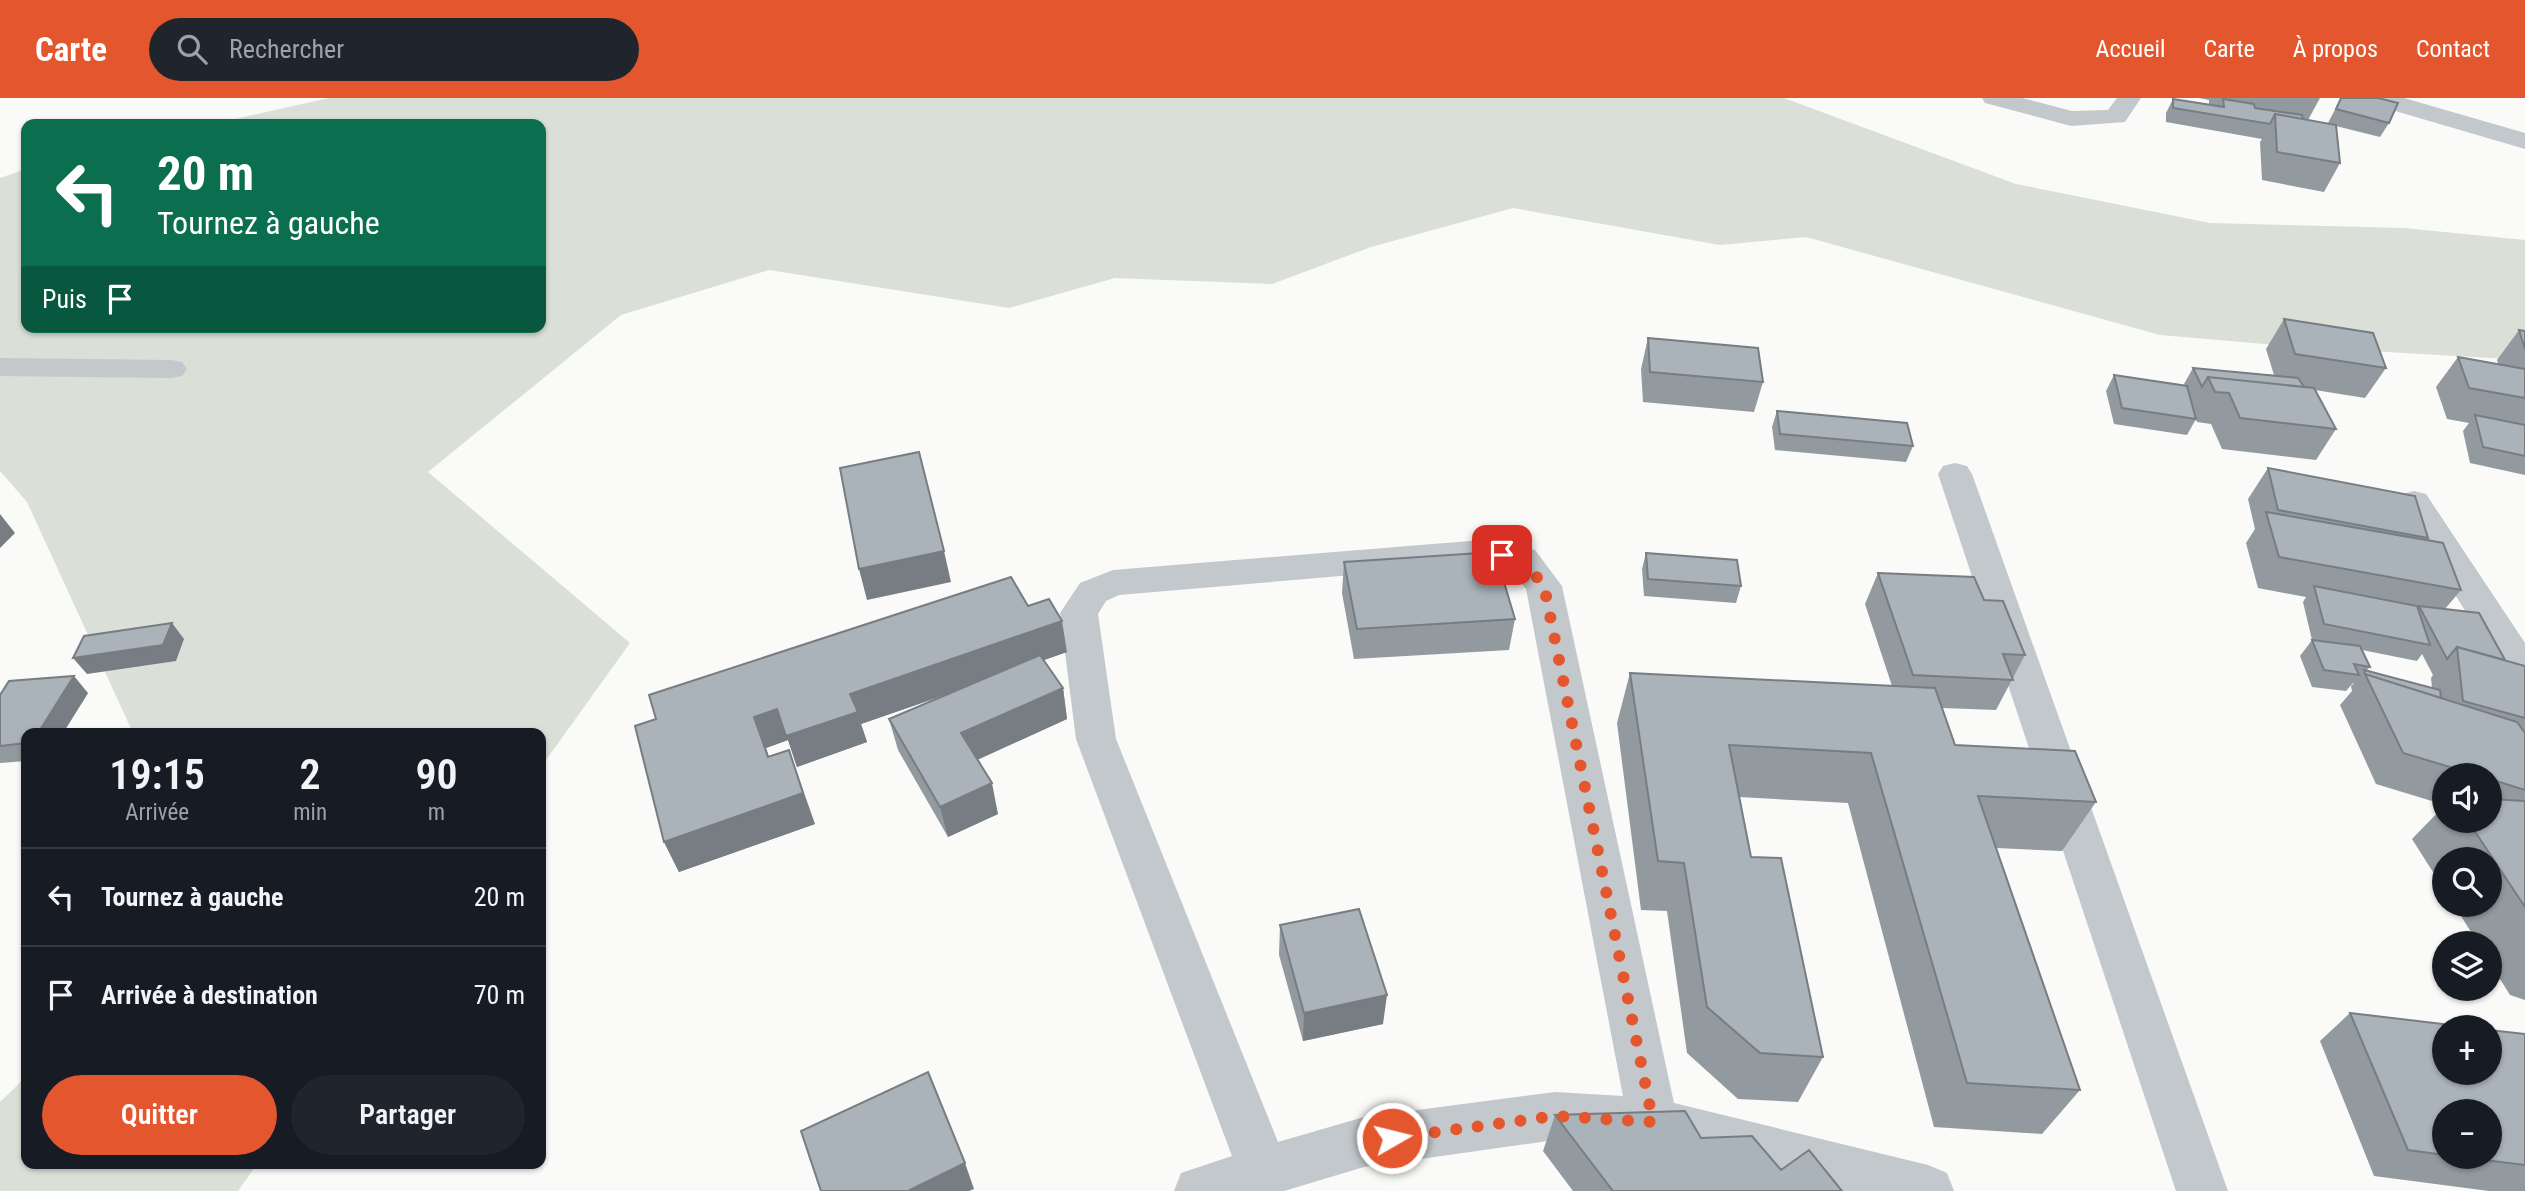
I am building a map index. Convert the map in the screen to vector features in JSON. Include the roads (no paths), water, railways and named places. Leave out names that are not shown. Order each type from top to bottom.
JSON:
[{"type":"street","points":[[1994,98],[2071,119],[2116,117],[2129,98]]},
{"type":"street","points":[[2377,98],[2525,141]]},
{"type":"street","points":[[0,367],[171,369]]},
{"type":"street","points":[[1955,474],[2202,1191]]},
{"type":"street","points":[[2414,502],[2525,674]]},
{"type":"street","points":[[1264,1172],[1097,739],[1079,613],[1093,592],[1113,583],[1482,552],[1522,559],[1544,586],[1653,1122]]},
{"type":"street","points":[[1200,1191],[1364,1142],[1555,1116],[1653,1122],[1927,1191]]}]
